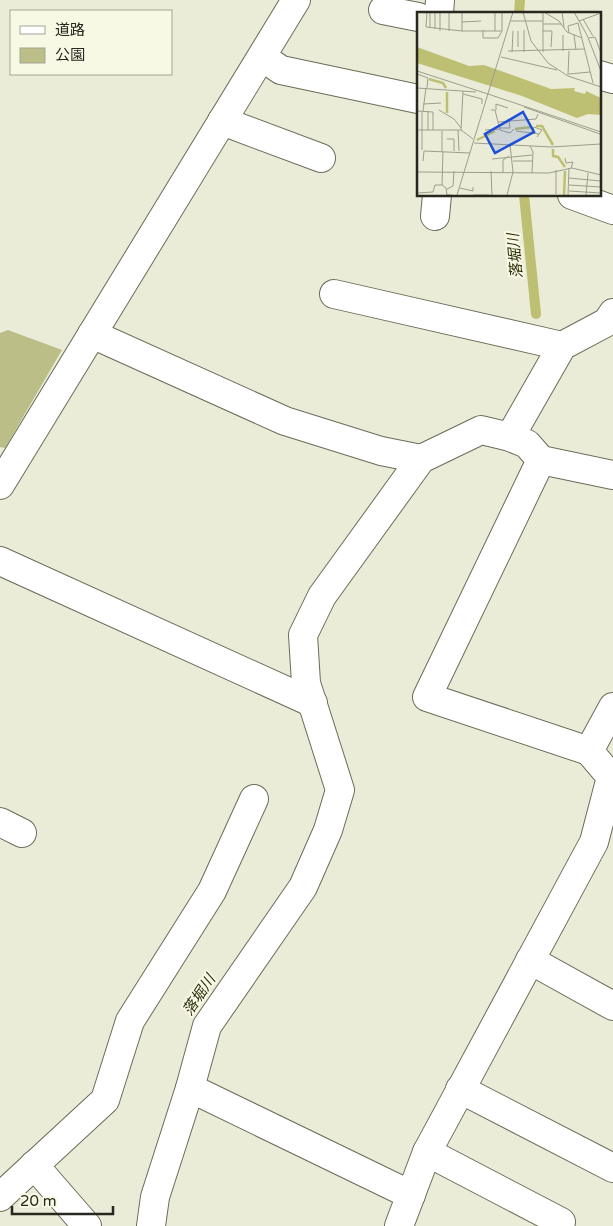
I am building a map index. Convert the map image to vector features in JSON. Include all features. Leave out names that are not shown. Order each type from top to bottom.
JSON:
[{"type":"street","points":[[4,472],[92,334],[296,0]]},
{"type":"street","points":[[383,10],[417,17]]},
{"type":"street","points":[[262,57],[280,70],[417,99]]},
{"type":"street","points":[[600,75],[613,79]]},
{"type":"street","points":[[222,121],[320,158]]},
{"type":"street","points":[[575,196],[613,210]]},
{"type":"street","points":[[334,294],[562,346]]},
{"type":"street","points":[[510,437],[562,346],[607,322],[613,313]]},
{"type":"street","points":[[92,334],[285,421],[381,451],[421,459]]},
{"type":"street","points":[[151,1226],[155,1197],[190,1088],[207,1026],[303,887],[328,830],[340,790],[306,683],[303,635],[322,596],[421,459],[481,430],[510,437],[527,444],[540,460],[613,476]]},
{"type":"street","points":[[399,1226],[427,1152],[460,1089],[530,960],[604,847],[611,777],[589,751],[426,697],[540,460]]},
{"type":"street","points":[[0,561],[313,703]]},
{"type":"street","points":[[589,751],[613,707]]},
{"type":"street","points":[[0,1196],[105,1100],[130,1022],[212,891],[254,799]]},
{"type":"street","points":[[530,960],[613,1006]]},
{"type":"street","points":[[190,1088],[411,1195]]},
{"type":"street","points":[[460,1089],[613,1168]]},
{"type":"street","points":[[427,1152],[562,1222]]},
{"type":"street","points":[[34,1165],[88,1226]]},
{"type":"green space","points":[[8,330],[62,350],[5,448],[0,447],[0,333]]},
{"type":"waterway","name":"落堀川","points":[[519,12],[520,0]]},
{"type":"waterway","name":"落堀川","points":[[524,196],[536,314]]}]
